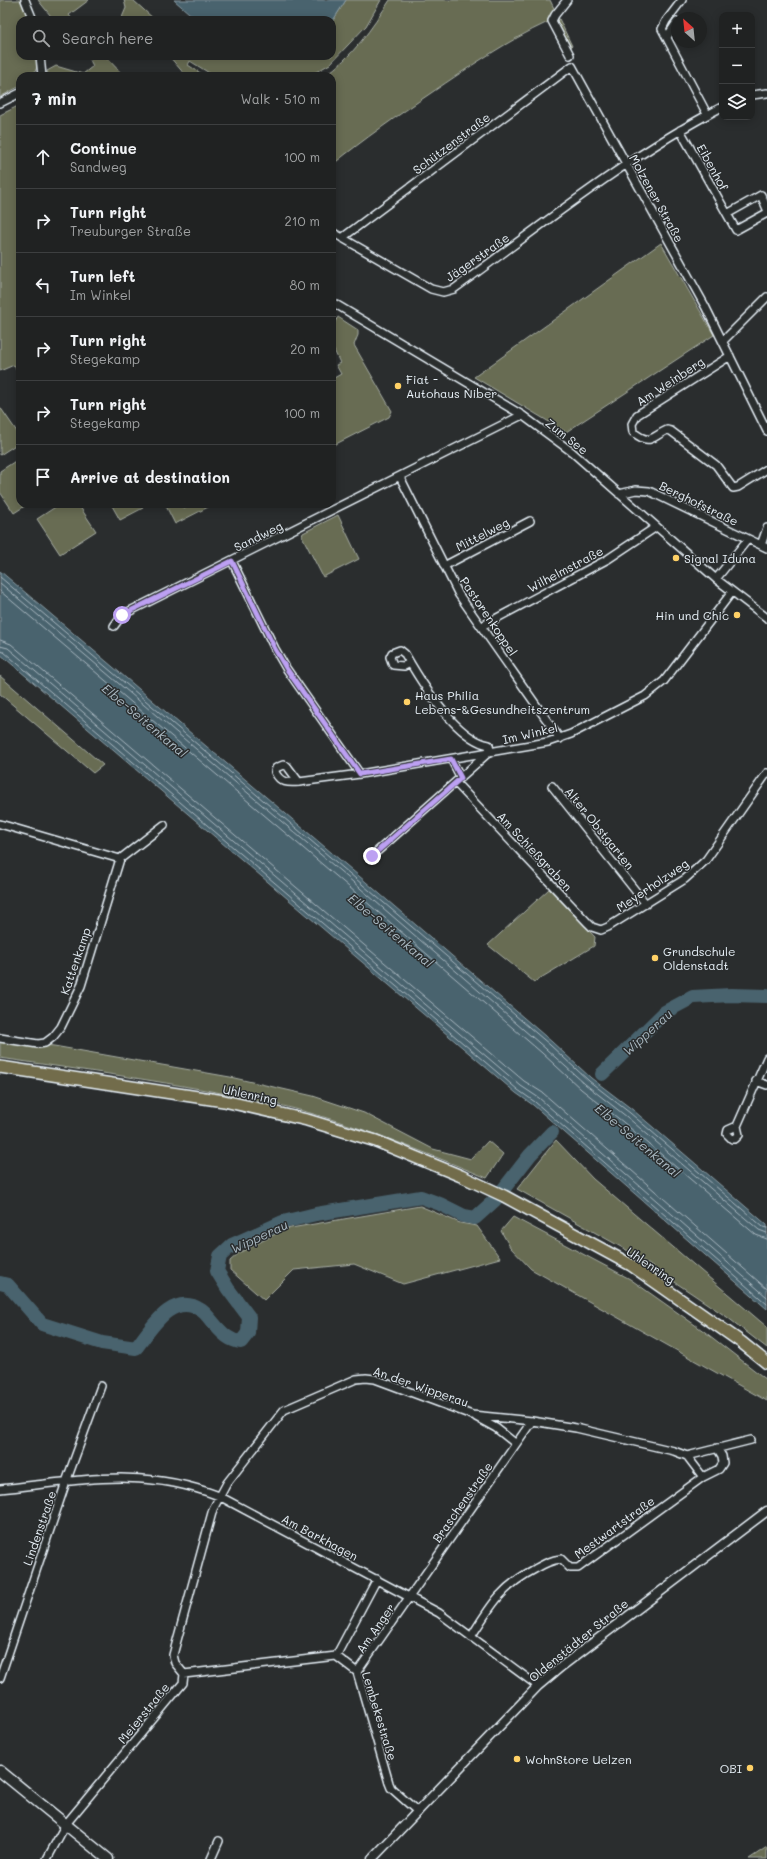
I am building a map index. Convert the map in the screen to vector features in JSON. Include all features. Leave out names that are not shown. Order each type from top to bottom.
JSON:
[{"type":"highway","name":"Uhlenring","points":[[0,1067],[224,1101],[307,1120],[376,1141],[483,1186],[631,1265],[741,1342],[767,1363]]},
{"type":"main road","points":[[0,1771],[108,1859]]},
{"type":"street","points":[[25,0],[31,16]]},
{"type":"street","points":[[567,0],[555,14],[552,21],[570,55]]},
{"type":"street","points":[[672,12],[682,0]]},
{"type":"street","points":[[671,14],[662,29],[707,114]]},
{"type":"street","points":[[667,37],[671,31]]},
{"type":"street","points":[[40,60],[42,72]]},
{"type":"street","name":"Molzener Straße","points":[[572,66],[723,341],[767,431]]},
{"type":"street","name":"Schützenstraße","points":[[342,238],[572,66]]},
{"type":"street","points":[[755,95],[767,93]]},
{"type":"street","points":[[0,103],[16,95]]},
{"type":"street","name":"Jägerstraße","points":[[336,234],[431,289],[443,292],[454,289],[626,164],[680,130],[719,108]]},
{"type":"street","name":"Eibenhof","points":[[680,130],[736,230],[767,213]]},
{"type":"street","points":[[727,214],[762,195],[767,209]]},
{"type":"street","points":[[723,341],[767,297]]},
{"type":"street","name":"Zum See","points":[[336,304],[522,415],[572,452],[716,579],[767,618]]},
{"type":"street","name":"Am Weinberg","points":[[730,356],[637,416],[632,424],[634,432],[649,440],[657,437],[667,430],[671,431],[716,465],[733,488],[738,487],[767,469]]},
{"type":"street","name":"Sandweg","points":[[114,626],[122,615],[522,415]]},
{"type":"street","name":"Pastorenkoppel","points":[[400,477],[459,595],[560,739]]},
{"type":"street","name":"Berghofstraße","points":[[619,494],[636,490],[649,491],[764,547]]},
{"type":"street","name":"Mittelweg","points":[[444,566],[530,521]]},
{"type":"street","name":"Wilhelmstraße","points":[[482,626],[608,559],[656,527]]},
{"type":"street","points":[[764,547],[767,528]]},
{"type":"street","points":[[716,579],[748,539]]},
{"type":"street","points":[[232,561],[275,649],[286,668],[360,774]]},
{"type":"street","name":"Im Winkel","points":[[299,782],[360,774],[488,753],[560,739],[654,690],[664,681],[732,592]]},
{"type":"street","points":[[372,856],[488,753],[490,745],[479,743],[448,718],[410,663]]},
{"type":"street","name":"Am Schießgraben","points":[[451,759],[458,780],[592,927],[601,930]]},
{"type":"street","name":"Meyerholzweg","points":[[601,930],[646,904],[685,878],[706,860],[767,773]]},
{"type":"street","name":"Alter Obstgarten","points":[[552,786],[646,904]]},
{"type":"street","points":[[0,824],[120,859],[164,825]]},
{"type":"street","name":"Kattenkamp","points":[[0,1038],[38,1044],[45,1043],[54,1037],[61,1027],[81,986],[120,859]]},
{"type":"street","points":[[737,1126],[767,1058]]},
{"type":"street","points":[[756,1081],[767,1085]]},
{"type":"street","name":"An der Wipperau","points":[[219,1496],[227,1483],[284,1410],[356,1379],[375,1379],[472,1415],[496,1428],[516,1444]]},
{"type":"street","name":"Lindenstraße","points":[[0,1678],[66,1482],[101,1386]]},
{"type":"street","name":"An der Wipperau","points":[[472,1415],[532,1421],[576,1428],[674,1451],[687,1456]]},
{"type":"street","name":"Braschenstraße","points":[[410,1597],[532,1421]]},
{"type":"street","points":[[703,1477],[687,1456],[751,1440]]},
{"type":"street","name":"Mestwartstraße","points":[[471,1636],[490,1606],[502,1591],[518,1577],[552,1560],[561,1559],[570,1568],[578,1568],[703,1477],[719,1469],[724,1463],[717,1448]]},
{"type":"street","name":"Am Barkhagen","points":[[0,1489],[109,1477],[136,1477],[201,1488],[219,1496],[439,1613],[538,1686]]},
{"type":"street","points":[[219,1496],[213,1509],[173,1655],[175,1663],[184,1674],[336,1656]]},
{"type":"street","name":"Oldenstädter Straße","points":[[372,1859],[538,1686],[562,1666],[767,1511]]},
{"type":"street","name":"Am Anger","points":[[336,1656],[377,1579]]},
{"type":"street","name":"Am Anger","points":[[357,1672],[410,1597]]},
{"type":"street","name":"Lembekestraße","points":[[336,1656],[357,1672],[391,1788],[418,1812]]},
{"type":"street","name":"Meierstraße","points":[[47,1859],[66,1824],[183,1683],[184,1674]]},
{"type":"street","points":[[211,1859],[219,1841]]},
{"type":"green space","points":[[0,0],[21,0],[27,16],[16,16],[16,60],[37,60],[37,67],[35,72],[16,72],[16,88],[0,97]]},
{"type":"green space","points":[[38,0],[89,0],[69,15],[70,16],[51,16]]},
{"type":"green space","points":[[124,0],[133,0],[151,16],[123,16],[126,8]]},
{"type":"green space","points":[[346,0],[381,0],[366,26],[336,58],[336,16]]},
{"type":"green space","points":[[390,0],[550,0],[572,46],[565,54],[548,22],[533,29],[488,55],[406,110],[336,162],[336,72],[330,72],[344,60],[361,42]]},
{"type":"green space","points":[[90,60],[109,60],[120,72],[86,72],[93,66]]},
{"type":"green space","points":[[172,60],[334,60],[316,72],[208,72],[190,61],[188,65],[199,72],[183,72]]},
{"type":"green space","points":[[56,66],[76,72],[47,72]]},
{"type":"green space","points":[[16,107],[16,369],[14,365],[0,371],[0,115]]},
{"type":"green space","points":[[661,243],[714,335],[566,432],[474,377]]},
{"type":"green space","points":[[338,317],[358,330],[358,335],[354,345],[392,411],[389,417],[336,444],[336,377],[341,374],[336,365],[340,363],[336,354],[336,320]]},
{"type":"green space","points":[[0,407],[16,430],[16,445],[0,455]]},
{"type":"green space","points":[[16,461],[16,508],[22,508],[14,513],[0,492],[0,471]]},
{"type":"green space","points":[[54,508],[81,508],[96,531],[60,554],[37,519]]},
{"type":"green space","points":[[113,508],[143,508],[120,520]]},
{"type":"green space","points":[[167,508],[206,508],[175,524]]},
{"type":"green space","points":[[338,515],[359,559],[323,577],[302,536],[303,533]]},
{"type":"green space","points":[[0,676],[103,765],[93,773],[0,694]]},
{"type":"green space","points":[[549,889],[595,937],[594,946],[534,982],[488,945]]},
{"type":"green space","points":[[0,1041],[54,1046],[230,1077],[313,1096],[364,1113],[433,1149],[471,1159],[488,1141],[503,1154],[487,1178],[350,1125],[266,1102],[167,1083],[0,1058]]},
{"type":"green space","points":[[556,1140],[593,1179],[767,1327],[767,1348],[727,1317],[630,1252],[517,1189]]},
{"type":"green space","points":[[420,1206],[460,1223],[477,1226],[500,1258],[403,1284],[354,1264],[294,1270],[264,1300],[230,1270],[230,1261],[239,1253],[285,1229]]},
{"type":"green space","points":[[513,1217],[630,1279],[705,1332],[767,1380],[767,1401],[531,1269],[510,1247],[501,1231]]},
{"type":"green space","points":[[767,1847],[767,1859],[749,1859]]},
{"type":"water","points":[[174,0],[346,0],[336,16],[192,16]]},
{"type":"water","name":"Elbe-Seitenkanal","points":[[0,571],[359,876],[552,1042],[591,1078],[633,1110],[767,1225],[767,1309],[533,1105],[516,1093],[0,654]]},
{"type":"waterway","name":"Wipperau","points":[[602,1074],[665,1012],[693,997],[731,995],[767,996]]},
{"type":"waterway","name":"Wipperau","points":[[0,1283],[8,1285],[42,1324],[102,1343],[136,1348],[163,1315],[181,1305],[190,1305],[201,1310],[230,1339],[241,1342],[248,1333],[249,1317],[228,1289],[217,1271],[220,1256],[232,1245],[283,1222],[316,1214],[421,1197],[440,1204],[464,1216],[475,1218],[495,1200],[530,1155],[552,1132]]},
{"type":"place","name":"Fiat - Autohaus Niber","points":[[398,386]]},
{"type":"place","name":"Signal Iduna","points":[[676,558]]},
{"type":"place","name":"Hin und Chic","points":[[737,615]]},
{"type":"place","name":"Haus Philia Lebens-&Gesundheitszentrum","points":[[407,702]]},
{"type":"place","name":"Grundschule Oldenstadt","points":[[655,958]]},
{"type":"place","name":"WohnStore Uelzen","points":[[517,1759]]},
{"type":"place","name":"OBI","points":[[750,1768]]},
{"type":"route","points":[[122,615],[232,561],[275,649],[286,668],[360,774],[451,759],[461,778],[380,847],[372,856]]}]
